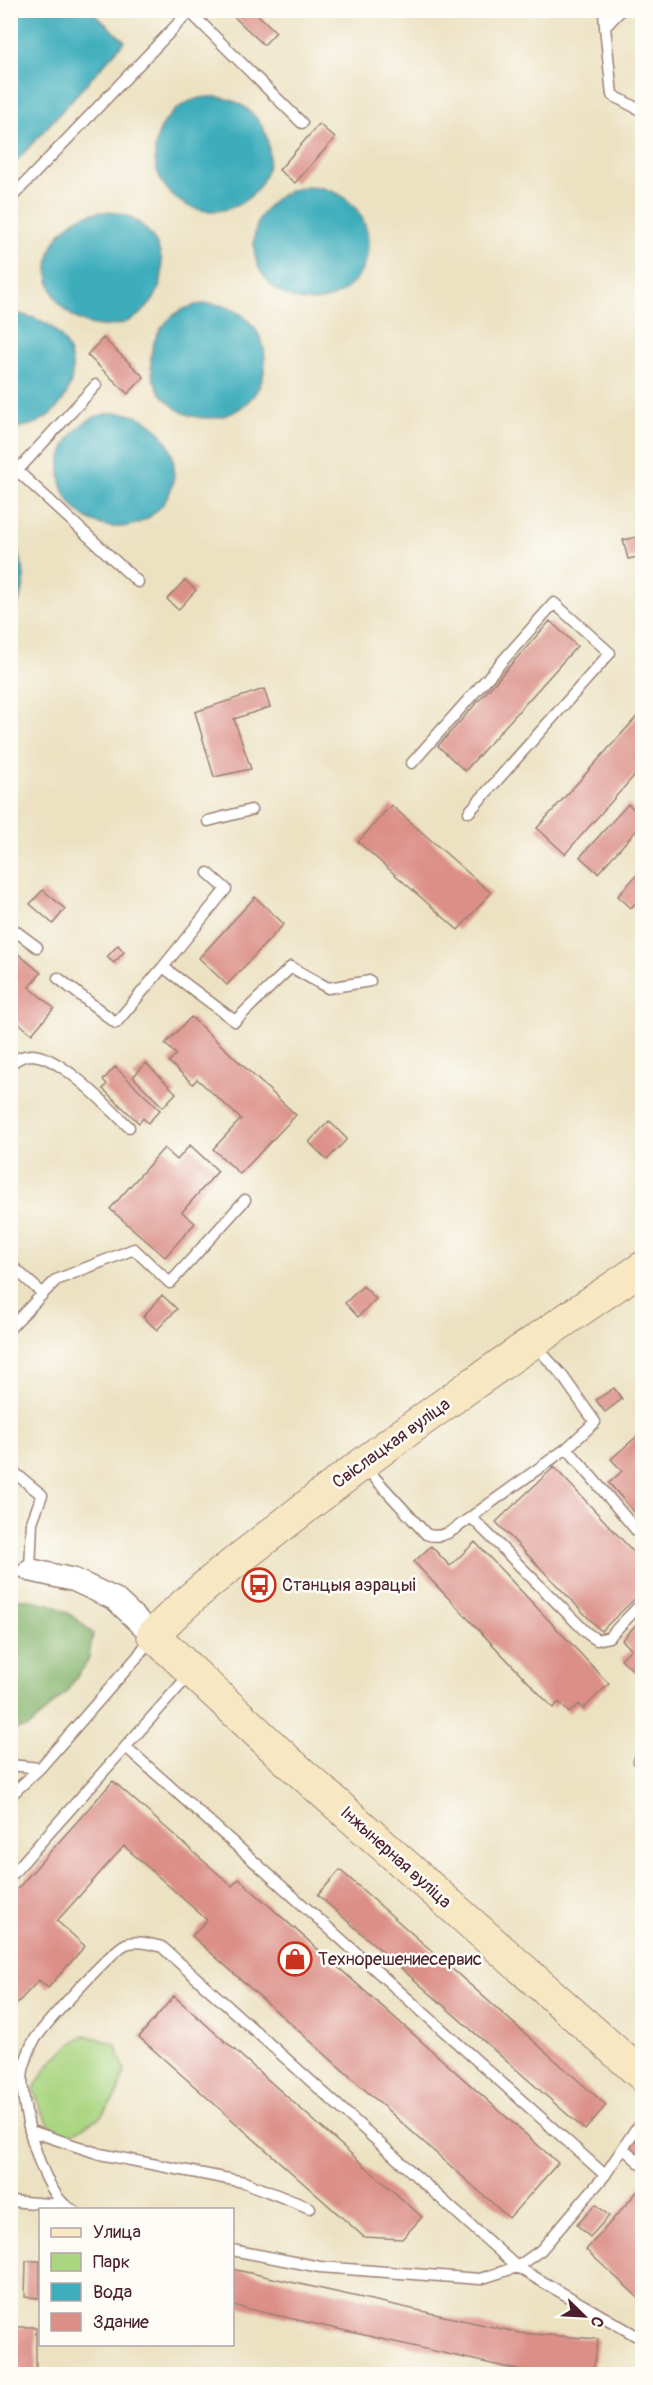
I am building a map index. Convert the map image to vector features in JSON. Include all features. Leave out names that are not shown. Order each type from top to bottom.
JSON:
[{"type":"street","name":"Свіслацкая вуліца","points":[[153,1635],[179,1607],[361,1463],[532,1342],[642,1269]]},
{"type":"street","points":[[20,1571],[74,1580],[115,1599],[153,1635]]},
{"type":"street","name":"Інжынерная вуліца","points":[[153,1635],[191,1673],[642,2075]]},
{"type":"lane","points":[[604,10],[612,95],[642,111]]},
{"type":"lane","points":[[605,27],[621,10]]},
{"type":"lane","points":[[10,199],[190,11],[302,123]]},
{"type":"lane","points":[[96,385],[14,467],[138,582]]},
{"type":"lane","points":[[412,763],[554,603],[610,653],[469,812]]},
{"type":"lane","points":[[208,821],[251,810]]},
{"type":"lane","points":[[58,978],[116,1023],[226,888],[208,873]]},
{"type":"lane","points":[[10,927],[37,947]]},
{"type":"lane","points":[[163,967],[235,1021],[291,967],[328,988],[370,981]]},
{"type":"lane","points":[[10,1064],[23,1056],[34,1055],[53,1062],[71,1075],[129,1127]]},
{"type":"lane","points":[[10,1328],[56,1280],[134,1249],[170,1283],[245,1200]]},
{"type":"lane","points":[[10,1264],[43,1294]]},
{"type":"lane","points":[[361,1463],[426,1534],[436,1538],[445,1536],[567,1448],[596,1422],[561,1374],[532,1342]]},
{"type":"lane","points":[[567,1448],[642,1537]]},
{"type":"lane","points":[[10,1468],[42,1496],[32,1522],[20,1571]]},
{"type":"lane","points":[[471,1517],[588,1634],[597,1640],[609,1637],[642,1603]]},
{"type":"lane","points":[[10,1796],[40,1768],[138,1656],[153,1635]]},
{"type":"lane","points":[[10,1877],[191,1673]]},
{"type":"lane","points":[[126,1747],[605,2175]]},
{"type":"lane","points":[[642,1754],[639,1761],[642,1764]]},
{"type":"lane","points":[[10,1765],[40,1768]]},
{"type":"lane","points":[[68,2207],[47,2184],[31,2131],[23,2091],[24,2069],[33,2043],[108,1956],[126,1944],[142,1942],[162,1947],[518,2267],[642,2339]]},
{"type":"lane","points":[[234,2250],[320,2267],[439,2278],[480,2279],[518,2267],[541,2250],[605,2175],[642,2124]]},
{"type":"lane","points":[[31,2131],[100,2154],[244,2182],[310,2208]]},
{"type":"lane","points":[[623,2148],[642,2165]]},
{"type":"lane","points":[[10,2201],[68,2207]]},
{"type":"green space","points":[[10,1598],[46,1603],[56,1607],[74,1617],[93,1634],[88,1661],[67,1691],[29,1727],[11,1730]]},
{"type":"green space","points":[[84,2035],[115,2044],[125,2070],[117,2095],[100,2117],[71,2134],[54,2132],[40,2109],[34,2089],[55,2058]]},
{"type":"water","points":[[11,10],[91,11],[125,41],[11,167]]},
{"type":"water","points":[[212,97],[234,102],[252,114],[264,132],[269,154],[264,176],[252,194],[234,206],[212,211],[190,206],[172,194],[160,176],[155,154],[160,132],[172,114],[190,102]]},
{"type":"water","points":[[311,187],[333,192],[351,204],[363,222],[368,244],[363,266],[351,284],[333,296],[311,301],[289,296],[271,284],[259,266],[254,244],[259,222],[271,204],[289,192]]},
{"type":"water","points":[[105,212],[127,217],[145,229],[157,247],[162,269],[157,291],[145,309],[127,321],[105,326],[83,321],[65,309],[53,291],[48,269],[53,247],[65,229],[83,217]]},
{"type":"water","points":[[208,304],[230,309],[248,321],[260,339],[265,361],[260,383],[248,401],[230,413],[208,418],[186,413],[168,401],[156,383],[151,361],[156,339],[168,321],[186,309]]},
{"type":"water","points":[[20,314],[42,321],[54,329],[66,344],[71,360],[72,377],[67,393],[58,407],[45,418],[29,425],[11,428],[11,315]]},
{"type":"water","points":[[117,413],[139,418],[157,430],[169,448],[174,470],[169,492],[157,510],[139,522],[117,527],[95,522],[77,510],[65,492],[60,470],[65,448],[77,430],[95,418]]},
{"type":"water","points":[[11,543],[21,561],[24,580],[20,599],[11,617]]},
{"type":"building","points":[[236,10],[253,10],[276,32],[264,45],[232,15]]},
{"type":"building","points":[[319,124],[335,138],[295,183],[279,170]]},
{"type":"building","points":[[103,338],[144,377],[128,394],[87,355]]},
{"type":"building","points":[[642,536],[642,556],[628,559],[623,540]]},
{"type":"building","points":[[185,580],[196,590],[178,610],[167,599]]},
{"type":"building","points":[[550,621],[577,646],[465,771],[438,746]]},
{"type":"building","points":[[264,689],[270,707],[234,719],[251,769],[214,777],[195,712]]},
{"type":"building","points":[[642,711],[642,767],[565,854],[537,828]]},
{"type":"building","points":[[628,804],[642,817],[642,824],[598,873],[580,857]]},
{"type":"building","points":[[391,805],[491,893],[458,930],[358,842]]},
{"type":"building","points":[[642,869],[642,896],[631,908],[618,896]]},
{"type":"building","points":[[43,890],[65,909],[53,924],[30,904]]},
{"type":"building","points":[[255,897],[284,924],[227,985],[199,958]]},
{"type":"building","points":[[118,945],[124,952],[114,963],[107,957]]},
{"type":"building","points":[[10,947],[41,973],[29,987],[54,1008],[32,1034],[10,1016]]},
{"type":"building","points":[[191,1017],[296,1115],[240,1174],[213,1149],[241,1119],[197,1079],[193,1084],[169,1062],[176,1054],[165,1044]]},
{"type":"building","points":[[146,1063],[176,1093],[163,1107],[133,1077]]},
{"type":"building","points":[[115,1067],[160,1110],[148,1123],[143,1118],[139,1123],[103,1089],[107,1084],[103,1080]]},
{"type":"building","points":[[329,1121],[347,1139],[327,1160],[309,1142]]},
{"type":"building","points":[[190,1145],[218,1171],[182,1212],[195,1223],[165,1257],[110,1209],[164,1148],[177,1160]]},
{"type":"building","points":[[363,1286],[376,1299],[358,1317],[345,1303]]},
{"type":"building","points":[[162,1295],[177,1309],[157,1330],[143,1317]]},
{"type":"building","points":[[614,1388],[622,1399],[605,1412],[596,1400]]},
{"type":"building","points":[[642,1432],[642,1521],[609,1483],[622,1471],[611,1459]]},
{"type":"building","points":[[554,1467],[642,1561],[642,1592],[601,1631],[496,1522]]},
{"type":"building","points":[[475,1542],[609,1684],[583,1709],[579,1704],[569,1713],[559,1702],[553,1708],[414,1562],[431,1546],[450,1566]]},
{"type":"building","points":[[642,1618],[642,1668],[637,1674],[621,1659],[631,1649],[622,1640]]},
{"type":"building","points":[[113,1781],[232,1886],[239,1879],[558,2163],[509,2218],[192,1936],[207,1920],[124,1846],[57,1921],[85,1946],[48,1988],[39,1980],[10,2011],[10,1897]]},
{"type":"building","points":[[340,1870],[606,2105],[585,2130],[318,1895]]},
{"type":"building","points":[[174,1996],[422,2217],[402,2239],[364,2237],[139,2037]]},
{"type":"building","points":[[637,2138],[642,2143],[642,2162],[627,2150]]},
{"type":"building","points":[[642,2186],[642,2301],[586,2250]]},
{"type":"building","points":[[596,2204],[609,2216],[590,2237],[577,2225]]},
{"type":"building","points":[[26,2261],[39,2261],[39,2298],[25,2297]]},
{"type":"building","points":[[234,2269],[520,2333],[598,2339],[593,2373],[518,2370],[234,2305]]},
{"type":"building","points":[[10,2313],[14,2327],[36,2327],[36,2374],[10,2374]]},
{"type":"place","name":"Станцыя аэрацыі","points":[[259,1585]]},
{"type":"place","name":"Технорешениесервис","points":[[295,1959]]}]
